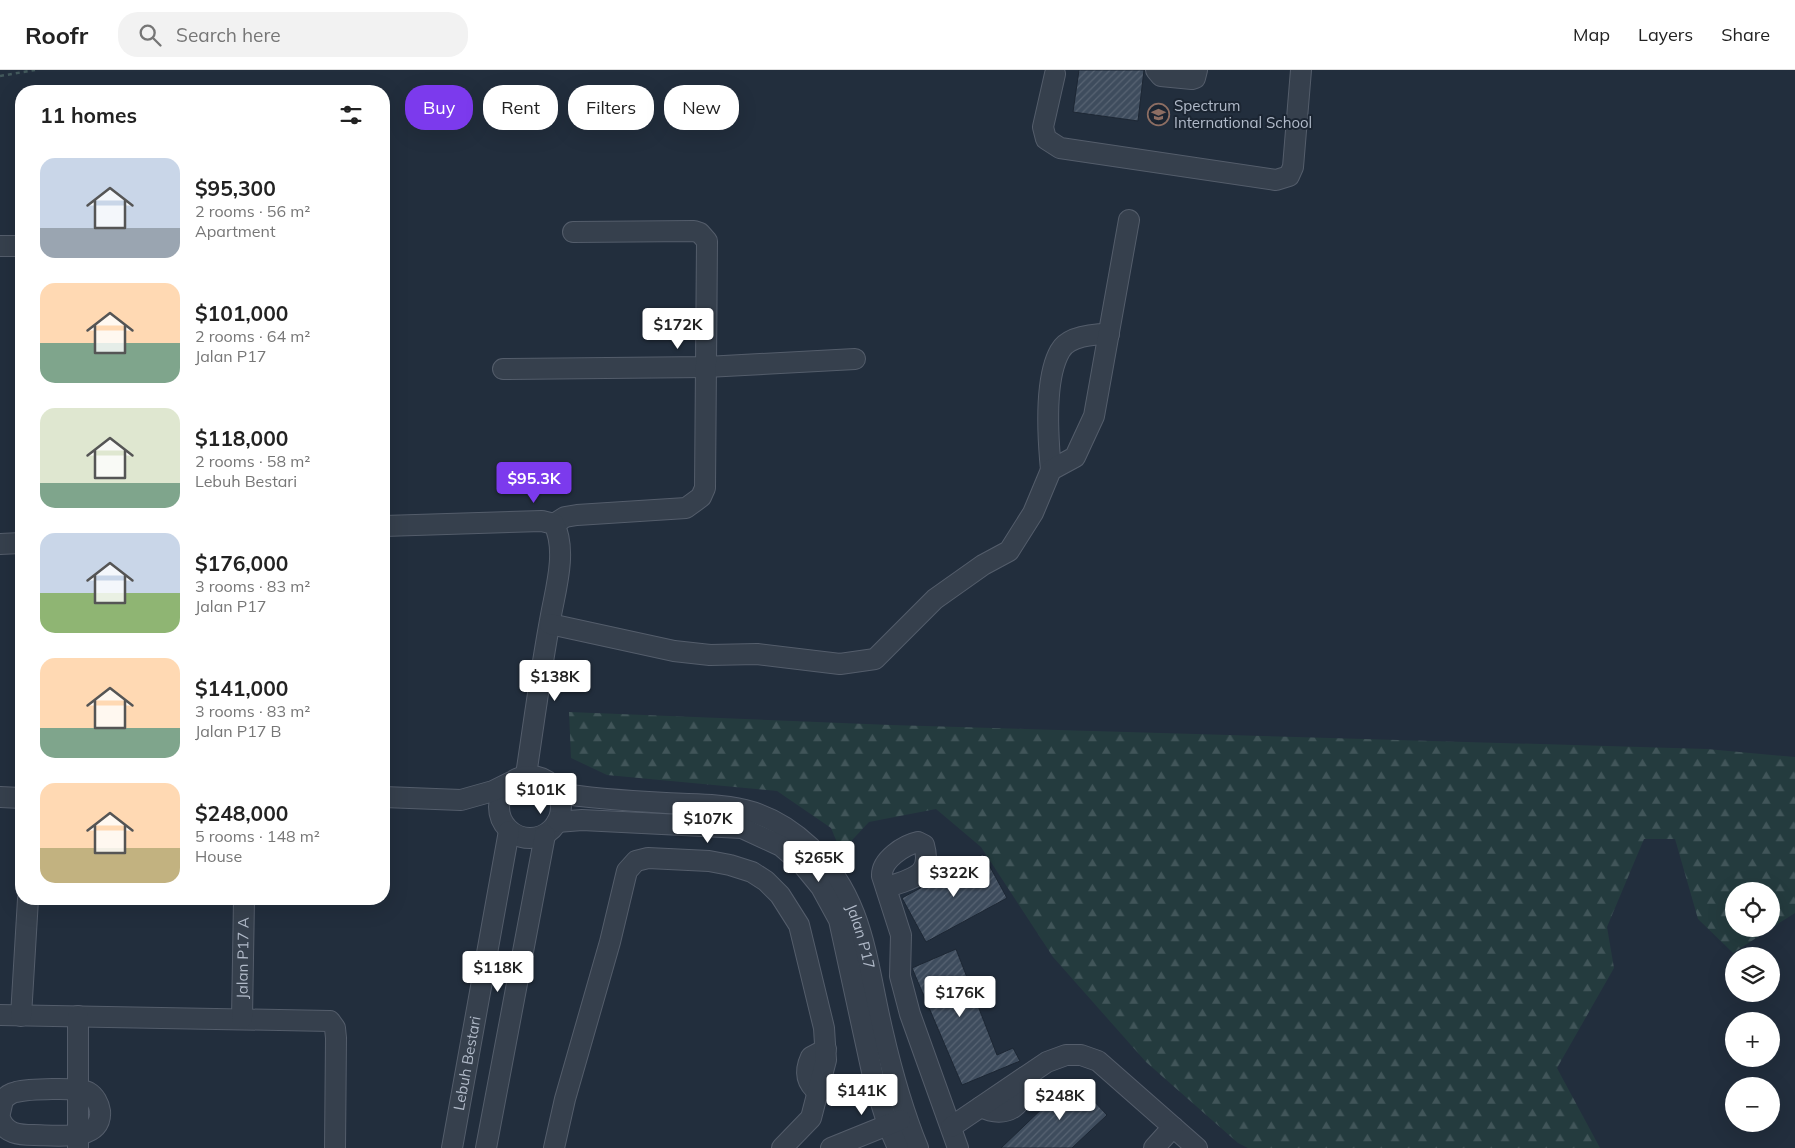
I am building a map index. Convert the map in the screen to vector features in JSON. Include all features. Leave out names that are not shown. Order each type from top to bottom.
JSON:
[{"type":"street","points":[[1156,70],[1162,76],[1192,79],[1195,78],[1197,70]]},
{"type":"street","points":[[1055,74],[1043,127],[1046,139],[1060,148],[1276,180],[1289,176],[1293,167],[1301,70]]},
{"type":"street","points":[[1051,470],[1075,457],[1094,416],[1129,220]]},
{"type":"street","points":[[390,526],[542,521],[554,524],[565,517],[577,515],[659,512],[686,508],[701,497],[705,488],[708,250],[704,236],[694,231],[573,232]]},
{"type":"street","points":[[0,246],[15,246]]},
{"type":"street","points":[[550,624],[674,651],[710,655],[757,654],[840,664],[875,659],[935,599],[983,565],[1009,551],[1033,513],[1051,470],[1048,416],[1053,374],[1060,350],[1081,336],[1109,334]]},
{"type":"street","points":[[503,369],[706,367],[855,359]]},
{"type":"street","points":[[504,823],[498,802],[517,779],[550,624],[559,549],[559,534],[554,524]]},
{"type":"street","points":[[0,544],[15,543]]},
{"type":"street","points":[[390,797],[461,800],[493,791],[517,779],[546,780],[558,793],[561,802],[551,828],[486,1148]]},
{"type":"street","name":"Jalan P17","points":[[558,793],[611,800],[722,805],[767,817],[799,837],[822,859],[838,877],[851,902],[860,930],[883,1034],[897,1122],[898,1148]]},
{"type":"street","points":[[0,797],[15,798]]},
{"type":"street","points":[[461,800],[504,823],[520,837],[533,838],[551,828]]},
{"type":"street","name":"Jalan P17","points":[[551,828],[582,820],[742,828],[781,846],[803,865],[822,887],[839,920],[874,1081],[897,1122],[918,1148]]},
{"type":"street","name":"Lebuh Bestari","points":[[452,1148],[504,823]]},
{"type":"street","points":[[554,1148],[565,1099],[610,942],[627,872],[636,861],[648,858],[730,865],[752,872],[766,881],[780,894],[801,933],[824,1028],[826,1049],[819,1093],[811,1118],[782,1148]]},
{"type":"street","points":[[886,888],[901,935],[900,976],[910,1014],[958,1148]]},
{"type":"street","points":[[21,1016],[28,905]]},
{"type":"street","name":"Jalan P17 A","points":[[242,1018],[244,905]]},
{"type":"street","points":[[0,1015],[330,1021],[335,1028],[335,1148]]},
{"type":"street","points":[[0,1118],[2,1124],[9,1131],[20,1135],[78,1142],[78,1016]]},
{"type":"street","points":[[951,1127],[1047,1062],[1066,1055],[1069,1047],[1081,1055],[1098,1061],[1197,1148]]},
{"type":"street","points":[[0,1113],[3,1100],[16,1092],[77,1090]]},
{"type":"street","points":[[831,1148],[897,1122]]},
{"type":"street","points":[[1154,1148],[1173,1127]]},
{"type":"path","points":[[0,76],[35,70]]},
{"type":"green space","points":[[569,712],[891,725],[1707,749],[1795,757],[1795,913],[1780,922],[1780,882],[1725,882],[1725,937],[1758,937],[1742,947],[1727,947],[1698,919],[1675,839],[1644,839],[1607,927],[1614,968],[1557,1068],[1600,1148],[1248,1148],[1238,1143],[1146,1062],[1053,957],[981,847],[936,809],[869,822],[841,852],[831,828],[777,791],[607,775],[571,758]]},
{"type":"building","points":[[1079,70],[1144,70],[1138,121],[1073,112]]},
{"type":"building","points":[[983,854],[1007,898],[926,942],[902,898]]},
{"type":"building","points":[[956,949],[997,1055],[1013,1048],[1020,1061],[962,1085],[912,968]]},
{"type":"building","points":[[1073,1079],[1107,1115],[1072,1148],[1001,1148]]},
{"type":"place","name":"Spectrum International School","points":[[1158,115]]}]
